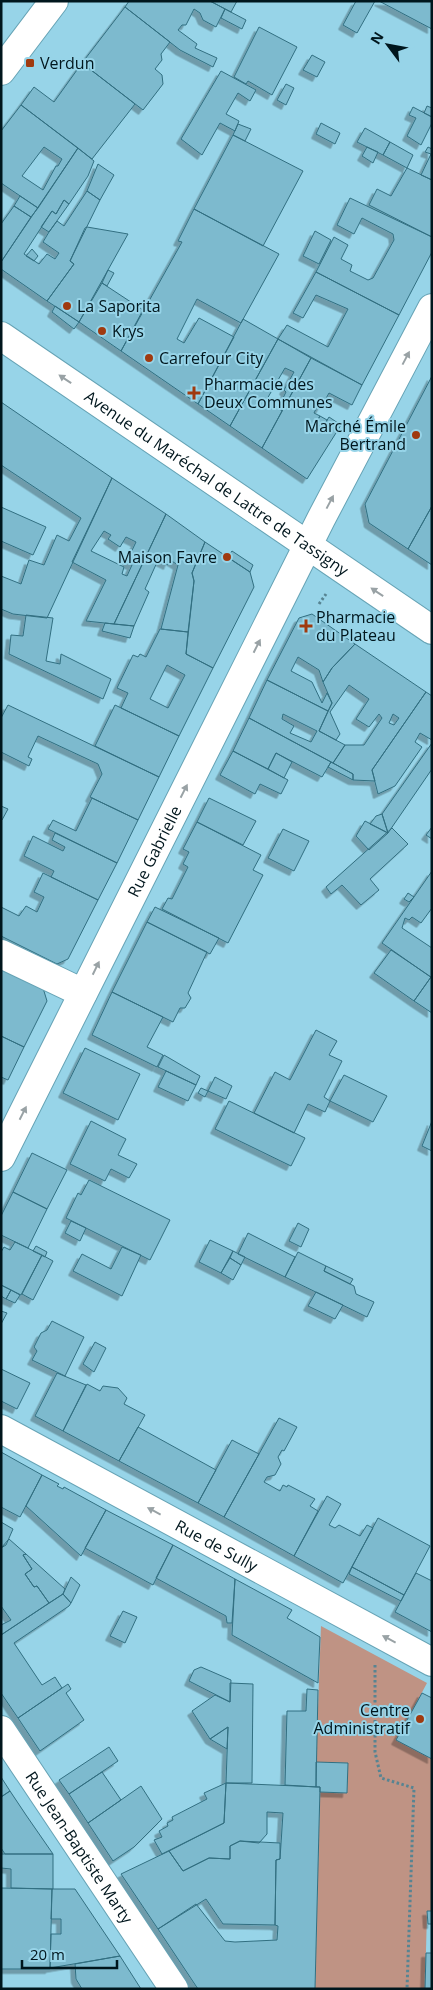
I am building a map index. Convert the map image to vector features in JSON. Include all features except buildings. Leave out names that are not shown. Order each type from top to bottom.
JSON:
[{"type":"street","points":[[1,71],[54,1]]},
{"type":"street","name":"Rue Gabrielle","points":[[1,1157],[307,545],[432,308]]},
{"type":"street","name":"Avenue du Maréchal de Lattre de Tassigny","points":[[1,336],[432,630]]},
{"type":"street","points":[[1,954],[83,993]]},
{"type":"street","name":"Rue de Sully","points":[[1,1429],[432,1662]]},
{"type":"street","name":"Rue Jean-Baptiste Marty","points":[[1,1730],[174,1989]]},
{"type":"path","points":[[374,1655],[376,1752],[381,1778],[414,1788],[407,1989]]},
{"type":"shaded area","points":[[321,1626],[427,1683],[397,1739],[432,1759],[432,1911],[427,1912],[425,1989],[315,1989],[320,1792],[347,1793],[348,1763],[316,1762]]},
{"type":"place","name":"Verdun","points":[[30,63]]},
{"type":"place","name":"La Saporita","points":[[67,306]]},
{"type":"place","name":"Krys","points":[[102,331]]},
{"type":"place","name":"Carrefour City","points":[[149,358]]},
{"type":"place","name":"Pharmacie des Deux Communes","points":[[194,393]]},
{"type":"place","name":"Marché Émile Bertrand","points":[[416,435]]},
{"type":"place","name":"Maison Favre","points":[[227,557]]},
{"type":"place","name":"Pharmacie du Plateau","points":[[306,626]]},
{"type":"place","name":"Centre Administratif","points":[[420,1719]]}]
